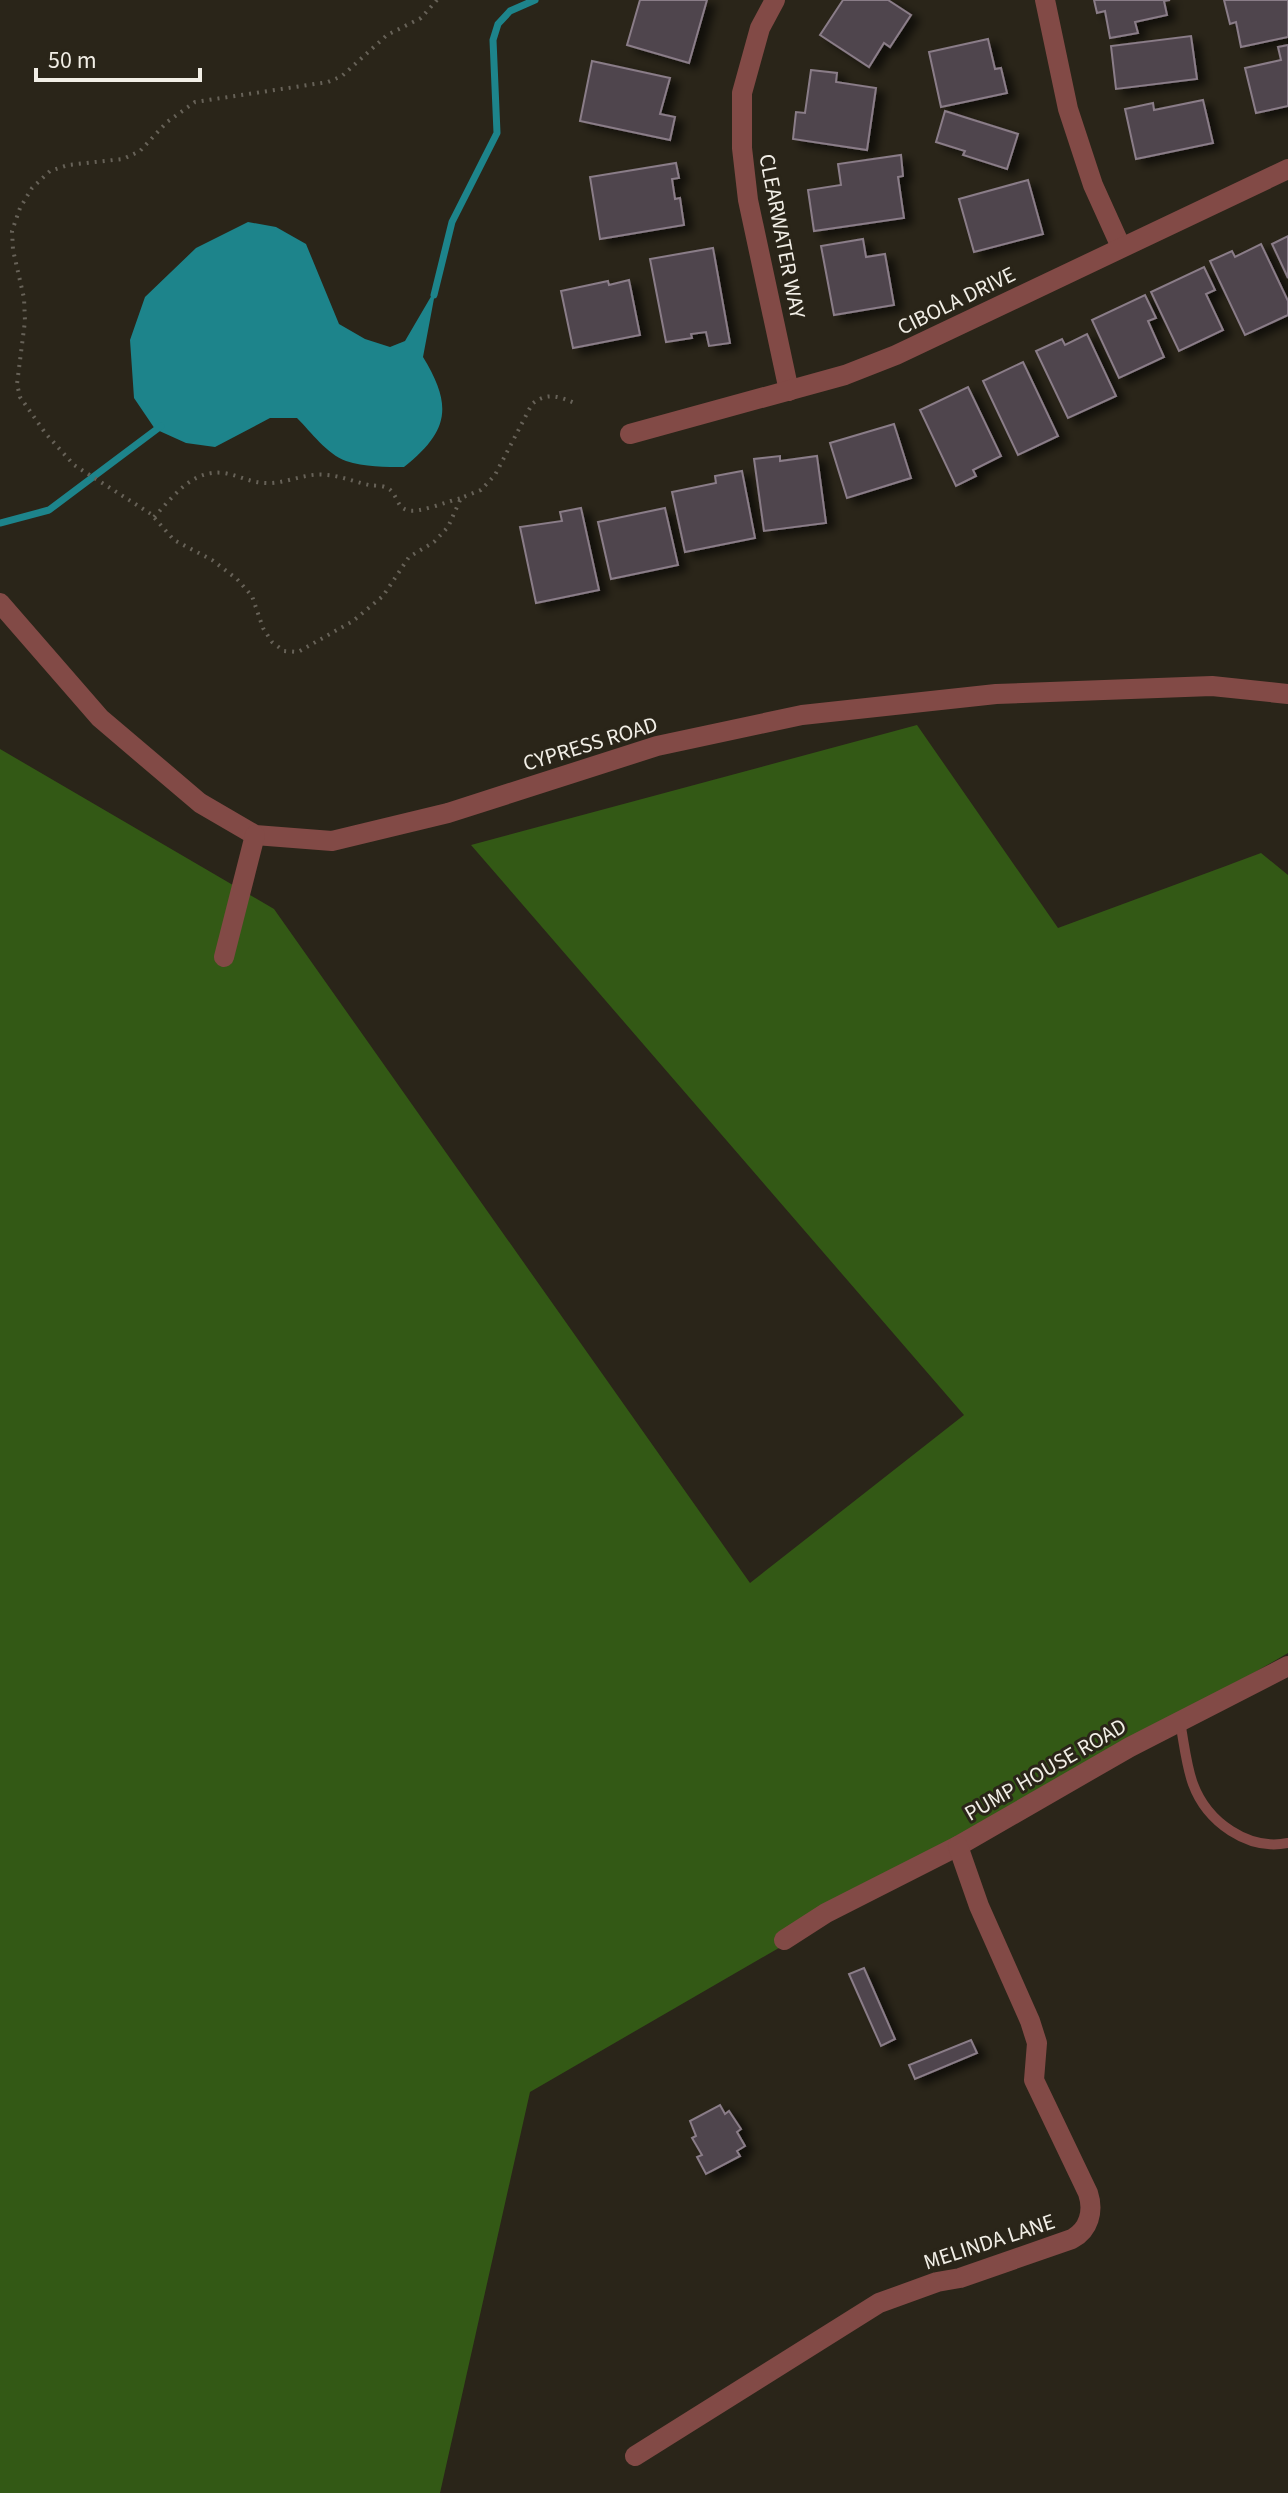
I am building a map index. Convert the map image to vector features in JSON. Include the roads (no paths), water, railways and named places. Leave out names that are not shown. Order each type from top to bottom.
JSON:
[{"type":"street","name":"CLEARWATER WAY","points":[[775,0],[760,28],[742,93],[742,148],[748,200],[789,391]]},
{"type":"street","points":[[1045,0],[1068,109],[1093,185],[1121,247]]},
{"type":"street","name":"CIBOLA DRIVE","points":[[630,434],[845,375],[896,355],[1288,169]]},
{"type":"street","name":"CYPRESS ROAD","points":[[0,603],[100,718],[200,803],[255,835],[332,841],[448,813],[657,746],[802,715],[996,694],[1212,686],[1288,694]]},
{"type":"street","points":[[224,957],[255,835]]},
{"type":"street","name":"PUMP HOUSE ROAD","points":[[784,1940],[826,1913],[958,1846],[1130,1747],[1288,1666]]},
{"type":"street","name":"MELINDA LANE","points":[[635,2456],[879,2303],[1072,2239],[1081,2235],[1086,2227],[1091,2209],[1088,2193],[1034,2080],[1037,2043],[1030,2021],[979,1906],[958,1846]]},
{"type":"lane","points":[[1180,1722],[1193,1785],[1208,1809],[1227,1830],[1247,1839],[1274,1845],[1288,1843]]},
{"type":"water","points":[[248,222],[276,227],[306,244],[339,324],[365,339],[390,347],[405,341],[436,288],[423,357],[439,390],[442,417],[430,442],[404,467],[368,466],[339,458],[297,418],[270,418],[215,447],[186,443],[155,429],[134,398],[130,340],[145,297],[196,248]]},
{"type":"waterway","points":[[434,295],[452,222],[497,133],[493,40],[498,24],[510,11],[535,0]]},
{"type":"waterway","points":[[0,523],[49,510],[161,426]]}]
